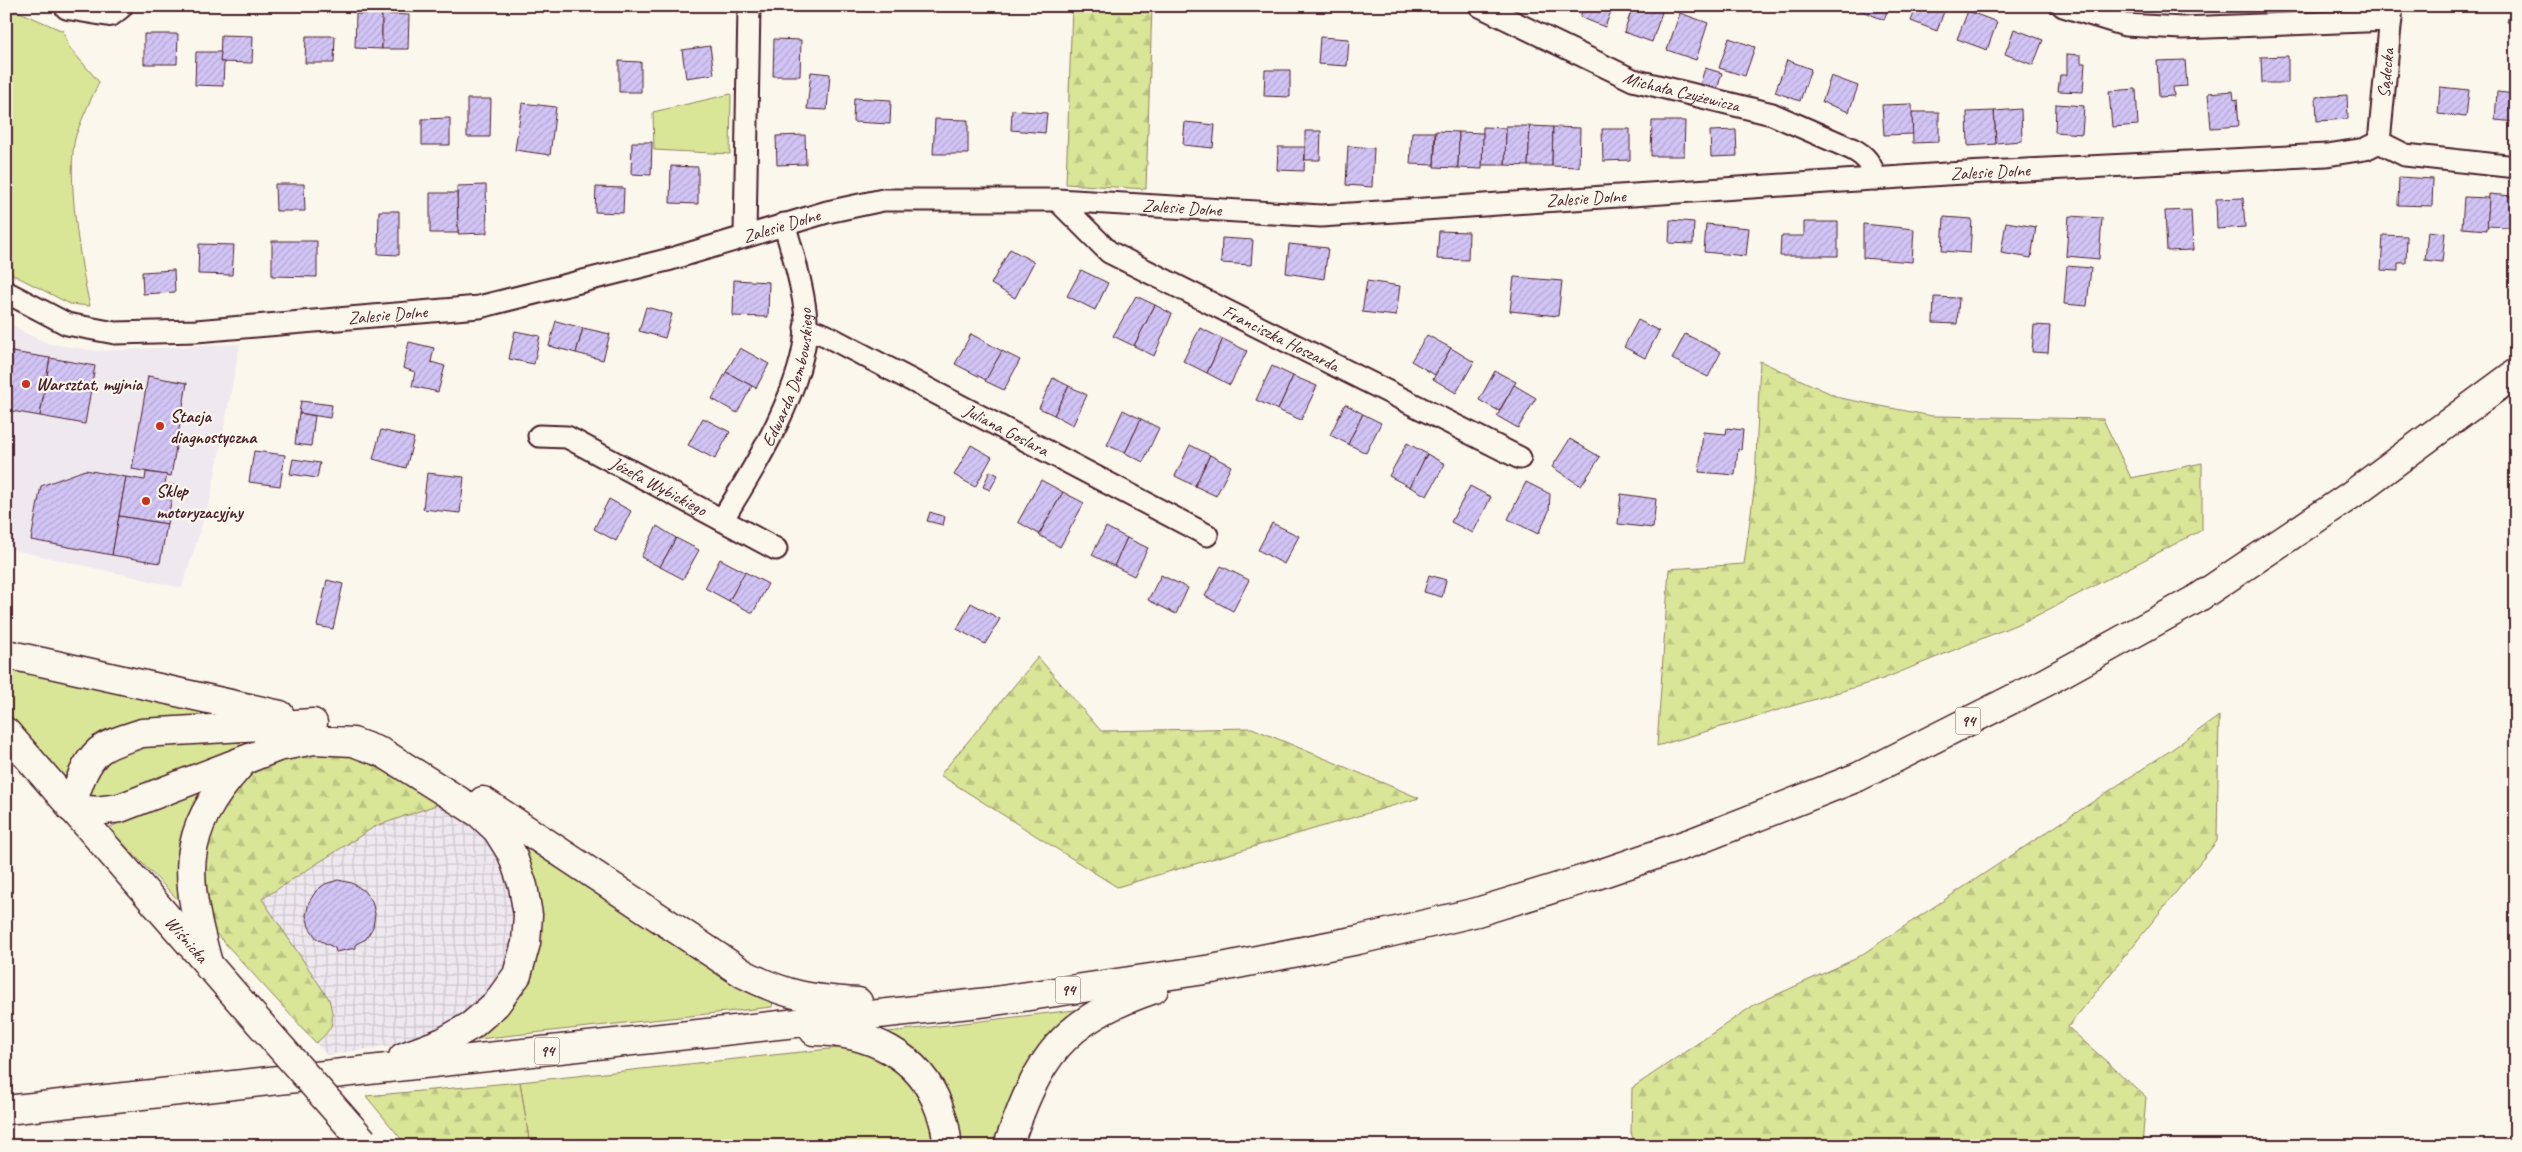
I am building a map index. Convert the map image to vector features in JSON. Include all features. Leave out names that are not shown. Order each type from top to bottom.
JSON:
[{"type":"main road","name":"94","points":[[6,1110],[998,1000],[1212,969],[1358,940],[1478,912],[1588,878],[1692,842],[1858,777],[2044,683],[2198,598],[2351,495],[2516,373]]},
{"type":"main road","points":[[6,654],[313,723],[352,730],[389,743],[489,804],[714,956],[773,989],[808,999],[924,1008]]},
{"type":"main road","points":[[313,723],[151,732],[126,739],[99,751],[85,770],[71,808],[96,811],[120,808],[278,747],[314,740],[353,742],[383,753],[480,814],[497,830],[512,854],[523,886],[528,915],[526,943],[517,975],[496,1004],[472,1025],[443,1042],[359,1072]]},
{"type":"main road","name":"Wiśnicka","points":[[6,732],[366,1144]]},
{"type":"main road","points":[[210,966],[194,912],[191,862],[196,835],[206,810],[216,793],[246,759]]},
{"type":"main road","points":[[1008,1146],[1024,1098],[1036,1075],[1063,1040],[1081,1023],[1101,1010],[1132,996],[1212,969]]},
{"type":"main road","points":[[735,1029],[826,1031],[870,1039],[890,1048],[913,1066],[927,1081],[944,1121],[947,1146]]},
{"type":"street","points":[[68,6],[110,12],[119,6]]},
{"type":"street","points":[[745,236],[749,6]]},
{"type":"street","name":"Michała Czyżewicza","points":[[1480,6],[1633,80],[1772,114],[1852,149],[1864,155],[1873,168],[1875,179]]},
{"type":"street","points":[[2064,6],[2125,25],[2172,28],[2392,13]]},
{"type":"street","name":"Sądecka","points":[[2379,142],[2392,13]]},
{"type":"street","points":[[2379,142],[2405,155],[2516,167]]},
{"type":"street","name":"Zalesie Dolne","points":[[6,292],[67,324],[115,333],[196,331],[479,307],[671,259],[784,224],[883,200],[1057,200],[1321,216],[1875,179],[2327,155],[2365,149],[2379,142]]},
{"type":"street","name":"Franciszka Hoszarda","points":[[1057,200],[1109,252],[1520,458]]},
{"type":"street","name":"Edwarda Dembowskiego","points":[[722,520],[741,490],[782,413],[803,353],[806,320],[794,259],[784,224]]},
{"type":"street","name":"Juliana Goslara","points":[[805,328],[825,335],[1207,535]]},
{"type":"street","name":"Józefa Wybickiego","points":[[539,436],[568,437],[776,548]]},
{"type":"shaded area","points":[[6,320],[25,333],[50,344],[97,351],[240,344],[211,496],[182,588],[6,548]]},
{"type":"shaded area","points":[[439,804],[484,833],[500,858],[516,921],[514,952],[502,981],[480,1004],[446,1028],[418,1041],[327,1055],[316,1043],[329,1032],[262,899],[374,827]]},
{"type":"green space","points":[[6,6],[63,31],[69,47],[99,82],[76,135],[72,171],[82,269],[90,306],[70,304],[6,271]]},
{"type":"green space","points":[[1072,6],[1152,6],[1146,189],[1066,184]]},
{"type":"green space","points":[[731,94],[730,154],[654,150],[653,112]]},
{"type":"green space","points":[[1760,361],[1840,398],[1932,416],[2103,419],[2131,478],[2202,463],[2202,530],[2030,619],[1883,679],[1657,746],[1669,569],[1744,564],[1755,483]]},
{"type":"green space","points":[[1038,657],[1101,731],[1252,728],[1419,798],[1117,887],[940,775]]},
{"type":"green space","points":[[6,664],[239,717],[161,722],[68,781],[63,779],[6,712]]},
{"type":"green space","points":[[2219,716],[2217,841],[2068,1027],[2146,1097],[2142,1146],[1636,1146],[1631,1133],[1632,1088],[1754,1005],[1855,959],[2171,750]]},
{"type":"green space","points":[[271,736],[134,795],[86,804],[95,771],[107,759],[126,750],[176,740]]},
{"type":"green space","points":[[324,754],[363,756],[439,804],[374,827],[262,899],[329,999],[332,1024],[330,1029],[316,1043],[213,930],[207,905],[204,867],[211,829],[233,794],[247,778],[258,769],[277,761]]},
{"type":"green space","points":[[220,778],[184,900],[179,901],[108,828]]},
{"type":"green space","points":[[529,850],[736,983],[773,1001],[772,1007],[478,1039],[476,1035],[504,1015],[522,855]]},
{"type":"green space","points":[[1083,1009],[999,1146],[959,1146],[889,1039],[888,1032]]},
{"type":"green space","points":[[848,1047],[882,1062],[902,1075],[910,1083],[925,1104],[936,1146],[530,1146],[520,1082]]},
{"type":"green space","points":[[520,1082],[530,1146],[407,1146],[366,1096]]},
{"type":"building","points":[[1584,6],[1613,6],[1605,27],[1580,17]]},
{"type":"building","points":[[1633,6],[1655,6],[1663,9],[1652,42],[1624,32]]},
{"type":"building","points":[[1850,6],[1889,6],[1884,20]]},
{"type":"building","points":[[1917,6],[1946,6],[1937,31],[1911,21]]},
{"type":"building","points":[[2512,6],[2516,6],[2516,25],[2507,22]]},
{"type":"building","points":[[1968,11],[1997,22],[1987,50],[1957,39]]},
{"type":"building","points":[[1680,13],[1708,23],[1696,60],[1667,50]]},
{"type":"building","points":[[356,14],[382,14],[382,49],[355,48]]},
{"type":"building","points":[[382,14],[409,15],[408,49],[382,49]]},
{"type":"building","points":[[2014,29],[2043,40],[2033,65],[2005,54]]},
{"type":"building","points":[[144,34],[178,34],[177,64],[144,64]]},
{"type":"building","points":[[221,35],[253,36],[252,63],[220,62]]},
{"type":"building","points":[[306,36],[335,36],[334,63],[305,63]]},
{"type":"building","points":[[1320,37],[1349,39],[1347,66],[1318,64]]},
{"type":"building","points":[[1729,38],[1755,47],[1745,76],[1719,68]]},
{"type":"building","points":[[774,39],[801,40],[800,76],[773,76]]},
{"type":"building","points":[[710,46],[714,74],[686,78],[682,50]]},
{"type":"building","points":[[196,52],[221,52],[220,62],[224,62],[223,86],[195,85]]},
{"type":"building","points":[[2067,54],[2081,55],[2081,63],[2085,63],[2083,92],[2058,91],[2060,75],[2067,75]]},
{"type":"building","points":[[2288,56],[2288,83],[2262,83],[2261,57]]},
{"type":"building","points":[[1787,60],[1811,69],[1800,101],[1775,92]]},
{"type":"building","points":[[2185,60],[2187,86],[2173,87],[2174,96],[2159,97],[2157,61]]},
{"type":"building","points":[[619,61],[641,62],[641,92],[619,92]]},
{"type":"building","points":[[1705,68],[1722,73],[1716,93],[1699,88]]},
{"type":"building","points":[[1265,70],[1290,70],[1290,97],[1264,96]]},
{"type":"building","points":[[811,72],[830,74],[827,110],[807,109]]},
{"type":"building","points":[[1831,76],[1858,86],[1849,112],[1822,102]]},
{"type":"building","points":[[2440,87],[2469,90],[2466,117],[2438,114]]},
{"type":"building","points":[[2136,89],[2138,125],[2112,127],[2109,91]]},
{"type":"building","points":[[2233,91],[2234,100],[2237,99],[2239,126],[2211,128],[2208,93]]},
{"type":"building","points":[[2497,92],[2516,94],[2516,122],[2495,120]]},
{"type":"building","points":[[2347,95],[2348,119],[2317,121],[2316,97]]},
{"type":"building","points":[[854,98],[891,100],[890,124],[853,122]]},
{"type":"building","points":[[467,99],[491,99],[490,137],[467,137]]},
{"type":"building","points":[[522,103],[556,107],[550,155],[515,150]]},
{"type":"building","points":[[1912,104],[1913,134],[1884,135],[1882,105]]},
{"type":"building","points":[[2056,104],[2084,106],[2082,134],[2055,132]]},
{"type":"building","points":[[2021,109],[2022,141],[1996,143],[1994,111]]},
{"type":"building","points":[[1012,110],[1047,113],[1045,133],[1011,130]]},
{"type":"building","points":[[1994,111],[1996,144],[1968,146],[1967,112]]},
{"type":"building","points":[[1912,112],[1939,112],[1939,142],[1913,143]]},
{"type":"building","points":[[450,118],[450,145],[422,145],[422,119]]},
{"type":"building","points":[[935,119],[968,120],[968,154],[933,154]]},
{"type":"building","points":[[1652,121],[1685,121],[1684,156],[1651,156]]},
{"type":"building","points":[[1185,122],[1215,125],[1213,148],[1183,145]]},
{"type":"building","points":[[1506,126],[1530,126],[1528,166],[1505,165]]},
{"type":"building","points":[[1530,126],[1553,127],[1552,166],[1528,166]]},
{"type":"building","points":[[1483,127],[1506,128],[1505,165],[1482,165]]},
{"type":"building","points":[[1553,127],[1580,128],[1579,167],[1552,166]]},
{"type":"building","points":[[1602,129],[1630,129],[1630,160],[1603,161]]},
{"type":"building","points":[[1736,130],[1737,156],[1711,157],[1710,131]]},
{"type":"building","points":[[1305,131],[1321,131],[1320,160],[1305,160]]},
{"type":"building","points":[[1436,131],[1459,132],[1458,168],[1434,167]]},
{"type":"building","points":[[1412,132],[1435,132],[1434,165],[1410,164]]},
{"type":"building","points":[[1459,132],[1483,133],[1482,169],[1458,168]]},
{"type":"building","points":[[805,135],[806,164],[777,165],[776,136]]},
{"type":"building","points":[[632,142],[652,142],[651,175],[631,174]]},
{"type":"building","points":[[1348,146],[1374,148],[1372,187],[1346,185]]},
{"type":"building","points":[[1278,147],[1305,147],[1304,171],[1277,170]]},
{"type":"building","points":[[671,166],[698,167],[698,204],[670,203]]},
{"type":"building","points":[[2399,177],[2433,179],[2432,206],[2398,205]]},
{"type":"building","points":[[275,184],[304,184],[305,211],[276,211]]},
{"type":"building","points":[[486,185],[487,233],[458,234],[457,186]]},
{"type":"building","points":[[596,187],[624,188],[623,213],[595,212]]},
{"type":"building","points":[[430,193],[457,193],[458,233],[430,233]]},
{"type":"building","points":[[2489,194],[2512,196],[2510,227],[2487,226]]},
{"type":"building","points":[[2464,197],[2489,198],[2487,230],[2462,228]]},
{"type":"building","points":[[2243,198],[2245,227],[2217,229],[2216,199]]},
{"type":"building","points":[[2191,210],[2193,250],[2167,251],[2165,211]]},
{"type":"building","points":[[379,211],[399,211],[399,255],[378,254]]},
{"type":"building","points":[[2069,216],[2102,218],[2099,259],[2066,256]]},
{"type":"building","points":[[1944,217],[1972,219],[1970,253],[1942,251]]},
{"type":"building","points":[[1670,220],[1694,222],[1693,244],[1669,243]]},
{"type":"building","points":[[1804,222],[1838,222],[1838,256],[1780,256],[1781,236],[1804,236]]},
{"type":"building","points":[[2006,222],[2036,227],[2031,258],[2001,253]]},
{"type":"building","points":[[1706,224],[1749,228],[1746,256],[1704,252]]},
{"type":"building","points":[[1863,224],[1914,229],[1912,262],[1863,258]]},
{"type":"building","points":[[1439,231],[1469,232],[1468,260],[1437,259]]},
{"type":"building","points":[[2428,231],[2445,233],[2442,262],[2425,260]]},
{"type":"building","points":[[2383,235],[2407,236],[2406,263],[2398,263],[2398,271],[2381,270]]},
{"type":"building","points":[[1222,238],[1253,240],[1251,265],[1221,263]]},
{"type":"building","points":[[272,241],[317,241],[317,277],[272,276]]},
{"type":"building","points":[[199,244],[234,245],[232,275],[198,274]]},
{"type":"building","points":[[1289,244],[1328,248],[1324,279],[1286,273]]},
{"type":"building","points":[[1010,249],[1034,262],[1015,298],[991,284]]},
{"type":"building","points":[[2067,266],[2091,268],[2087,306],[2064,304]]},
{"type":"building","points":[[174,270],[175,292],[143,294],[142,272]]},
{"type":"building","points":[[1081,270],[1108,283],[1095,310],[1067,296]]},
{"type":"building","points":[[1514,277],[1562,281],[1558,316],[1510,311]]},
{"type":"building","points":[[734,280],[769,282],[768,317],[733,316]]},
{"type":"building","points":[[1367,281],[1400,286],[1396,316],[1362,312]]},
{"type":"building","points":[[1136,296],[1155,305],[1134,346],[1113,336]]},
{"type":"building","points":[[1934,297],[1959,298],[1957,324],[1933,323]]},
{"type":"building","points":[[1155,305],[1172,314],[1154,356],[1134,346]]},
{"type":"building","points":[[646,307],[672,314],[665,338],[639,331]]},
{"type":"building","points":[[1638,320],[1659,331],[1645,358],[1624,347]]},
{"type":"building","points":[[556,321],[583,328],[576,353],[549,346]]},
{"type":"building","points":[[2034,325],[2050,326],[2048,353],[2032,352]]},
{"type":"building","points":[[583,328],[610,334],[603,360],[576,353]]},
{"type":"building","points":[[1200,328],[1223,339],[1207,373],[1183,361]]},
{"type":"building","points":[[515,331],[540,336],[534,364],[509,359]]},
{"type":"building","points":[[971,334],[1002,351],[986,380],[955,364]]},
{"type":"building","points":[[1685,334],[1721,352],[1708,377],[1672,359]]},
{"type":"building","points":[[1427,335],[1451,348],[1435,375],[1411,361]]},
{"type":"building","points":[[1223,339],[1247,351],[1230,385],[1207,373]]},
{"type":"building","points":[[409,342],[434,348],[431,362],[445,366],[438,392],[412,386],[415,372],[403,368]]},
{"type":"building","points":[[740,348],[769,364],[756,388],[726,372]]},
{"type":"building","points":[[1451,348],[1474,362],[1456,393],[1433,379]]},
{"type":"building","name":"Warsztat, myjnia","points":[[6,351],[50,358],[40,416],[6,410]]},
{"type":"building","points":[[1002,351],[1020,360],[1004,390],[985,381]]},
{"type":"building","points":[[50,358],[95,366],[85,424],[40,416]]},
{"type":"building","points":[[1272,366],[1293,376],[1278,410],[1256,400]]},
{"type":"building","points":[[1495,371],[1516,382],[1499,411],[1479,400]]},
{"type":"building","points":[[726,372],[752,386],[737,413],[712,399]]},
{"type":"building","name":"Stacja diagnostyczna","points":[[148,376],[187,383],[171,476],[132,469]]},
{"type":"building","points":[[1293,376],[1317,386],[1301,420],[1278,410]]},
{"type":"building","points":[[1053,378],[1069,386],[1054,415],[1039,408]]},
{"type":"building","points":[[1514,385],[1536,398],[1518,428],[1497,416]]},
{"type":"building","points":[[1069,386],[1087,395],[1073,425],[1054,415]]},
{"type":"building","points":[[301,401],[332,405],[330,418],[299,413]]},
{"type":"building","points":[[1345,404],[1363,414],[1348,444],[1330,435]]},
{"type":"building","points":[[1123,410],[1141,419],[1125,453],[1107,445]]},
{"type":"building","points":[[299,413],[315,416],[311,446],[295,444]]},
{"type":"building","points":[[1363,414],[1381,423],[1366,453],[1348,444]]},
{"type":"building","points":[[703,418],[730,432],[715,459],[688,445]]},
{"type":"building","points":[[1141,419],[1159,428],[1143,462],[1125,453]]},
{"type":"building","points":[[1727,428],[1743,430],[1741,450],[1738,449],[1735,475],[1699,472],[1703,432],[1726,434]]},
{"type":"building","points":[[381,430],[414,438],[406,468],[373,459]]},
{"type":"building","points":[[1570,439],[1600,457],[1581,486],[1552,467]]},
{"type":"building","points":[[1407,443],[1427,454],[1410,487],[1389,476]]},
{"type":"building","points":[[971,445],[992,457],[975,487],[954,475]]},
{"type":"building","points":[[1190,445],[1210,455],[1195,486],[1175,476]]},
{"type":"building","points":[[254,451],[285,455],[280,486],[249,482]]},
{"type":"building","points":[[1427,454],[1445,464],[1427,496],[1410,487]]},
{"type":"building","points":[[1210,455],[1231,466],[1216,496],[1195,486]]},
{"type":"building","points":[[293,459],[320,463],[317,478],[290,474]]},
{"type":"building","points":[[85,470],[126,477],[112,555],[31,540],[41,486]]},
{"type":"building","points":[[990,471],[998,475],[990,490],[983,487]]},
{"type":"building","name":"Sklep motoryzacyjny","points":[[146,472],[167,475],[165,484],[174,485],[167,524],[119,516],[126,477],[145,480]]},
{"type":"building","points":[[427,473],[464,477],[460,513],[423,509]]},
{"type":"building","points":[[1041,480],[1063,492],[1039,534],[1018,522]]},
{"type":"building","points":[[1526,482],[1550,494],[1549,511],[1538,534],[1508,519]]},
{"type":"building","points":[[1470,486],[1491,497],[1473,533],[1451,522]]},
{"type":"building","points":[[1063,492],[1084,503],[1060,547],[1039,535]]},
{"type":"building","points":[[1621,494],[1656,499],[1653,528],[1618,524]]},
{"type":"building","points":[[609,499],[631,511],[616,541],[594,529]]},
{"type":"building","points":[[930,512],[945,517],[943,525],[927,521]]},
{"type":"building","points":[[119,516],[167,524],[160,563],[112,555]]},
{"type":"building","points":[[1272,523],[1299,536],[1284,564],[1258,550]]},
{"type":"building","points":[[657,526],[676,538],[660,567],[641,557]]},
{"type":"building","points":[[1106,527],[1127,538],[1114,566],[1092,555]]},
{"type":"building","points":[[676,538],[699,550],[683,579],[660,567]]},
{"type":"building","points":[[1127,538],[1148,548],[1134,576],[1114,566]]},
{"type":"building","points":[[720,559],[745,572],[729,601],[705,588]]},
{"type":"building","points":[[1221,566],[1249,580],[1233,611],[1205,596]]},
{"type":"building","points":[[745,572],[768,584],[753,613],[729,601]]},
{"type":"building","points":[[1161,575],[1188,588],[1176,614],[1148,600]]},
{"type":"building","points":[[1429,575],[1446,580],[1442,597],[1424,592]]},
{"type":"building","points":[[327,580],[343,584],[333,629],[317,626]]},
{"type":"building","points":[[971,603],[1000,619],[985,644],[957,629]]},
{"type":"building","points":[[338,880],[352,883],[363,890],[372,901],[375,914],[373,927],[366,939],[356,944],[356,948],[336,952],[335,948],[317,939],[309,927],[306,915],[309,902],[316,891],[325,884]]},
{"type":"place","name":"Warsztat, myjnia","points":[[26,384]]},
{"type":"place","name":"Stacja diagnostyczna","points":[[160,426]]},
{"type":"place","name":"Sklep motoryzacyjny","points":[[146,501]]}]
